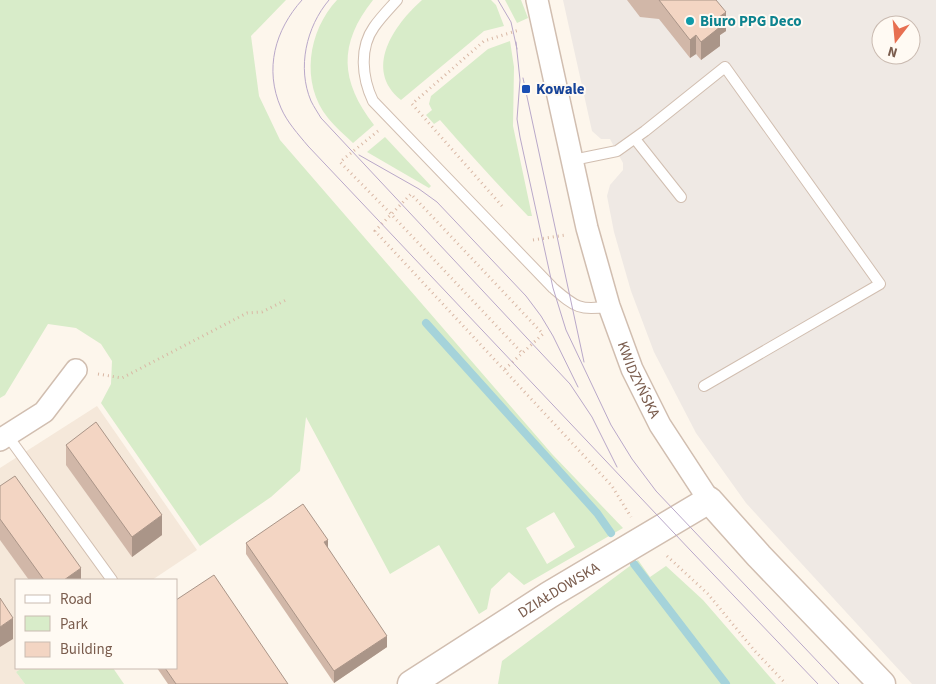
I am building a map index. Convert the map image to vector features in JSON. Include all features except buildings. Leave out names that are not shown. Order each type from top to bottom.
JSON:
[{"type":"street","name":"KWIDZYŃSKA","points":[[537,0],[608,306],[632,369],[660,425],[710,500],[759,556],[882,684]]},
{"type":"street","points":[[3,437],[44,412],[76,370]]},
{"type":"street","name":"DZIAŁDOWSKA","points":[[411,684],[548,595],[710,500]]},
{"type":"lane","points":[[397,0],[373,28],[366,43],[364,59],[367,89],[373,101],[553,288],[573,305],[594,309],[608,306]]},
{"type":"lane","points":[[573,160],[617,151],[635,139],[725,67],[880,284],[704,386]]},
{"type":"lane","points":[[635,139],[681,197]]},
{"type":"lane","points":[[3,437],[111,579]]},
{"type":"path","points":[[521,29],[484,41],[412,104],[340,162],[523,354]]},
{"type":"path","points":[[412,104],[508,212]]},
{"type":"path","points":[[505,369],[543,334],[411,194],[375,231],[612,486],[632,518]]},
{"type":"path","points":[[527,234],[533,241],[568,235],[566,226]]},
{"type":"path","points":[[76,370],[122,378],[247,313],[262,312],[286,300]]},
{"type":"path","points":[[662,551],[708,594],[754,650],[786,684]]},
{"type":"shaded area","points":[[563,0],[936,0],[936,684],[912,684],[746,503],[696,433],[654,352],[631,291],[614,232],[607,196],[610,185],[623,170],[623,163],[610,139],[601,139],[592,131]]},
{"type":"shaded area","points":[[97,406],[197,550],[154,579],[15,579],[15,669],[20,669],[16,672],[25,684],[0,684],[0,468]]},
{"type":"green space","points":[[0,0],[286,0],[251,36],[259,96],[280,140],[552,454],[623,528],[524,585],[509,572],[491,589],[487,609],[479,614],[439,545],[390,574],[306,417],[300,471],[271,497],[200,546],[101,403],[111,384],[112,361],[101,344],[76,328],[48,324],[5,395],[0,398]],"holes":[[[554,512],[575,547],[547,564],[526,528]]]},
{"type":"green space","points":[[337,0],[373,0],[354,32],[349,47],[348,62],[350,78],[355,93],[374,125],[353,143],[328,118],[319,104],[311,73],[311,58],[319,27]]},
{"type":"green space","points":[[422,0],[491,0],[496,5],[504,26],[484,31],[401,100],[390,88],[384,75],[384,61],[393,34]]},
{"type":"green space","points":[[505,0],[521,0],[528,18],[517,23]]},
{"type":"green space","points":[[510,41],[514,67],[513,126],[532,216],[528,216],[440,120],[434,124],[426,115],[432,110],[429,104],[431,96],[488,49]]},
{"type":"green space","points":[[385,137],[431,186],[429,188],[367,152]]},
{"type":"green space","points":[[638,560],[650,577],[666,566],[703,600],[776,684],[498,684],[502,661]]},
{"type":"green space","points":[[20,669],[114,669],[124,684],[25,684],[16,672]]},
{"type":"waterway","points":[[426,323],[597,513],[611,533]]},
{"type":"waterway","points":[[634,564],[726,684]]},
{"type":"tram line","points":[[302,0],[285,24],[279,37],[273,65],[276,93],[283,113],[293,128],[818,684]]},
{"type":"tram line","points":[[329,0],[321,11],[310,35],[304,62],[307,88],[311,101],[321,118],[570,384],[592,417],[617,467]]},
{"type":"tram line","points":[[498,0],[511,22],[517,49]]},
{"type":"tram line","points":[[516,42],[520,80],[517,119],[553,288],[566,330],[611,425],[632,459],[656,491],[839,684]]},
{"type":"tram line","points":[[523,78],[584,362]]},
{"type":"tram line","points":[[359,155],[419,189],[437,202],[526,296],[553,336],[578,387]]},
{"type":"place","name":"Biuro PPG Deco","points":[[690,21]]},
{"type":"place","name":"Kowale","points":[[526,89]]}]
